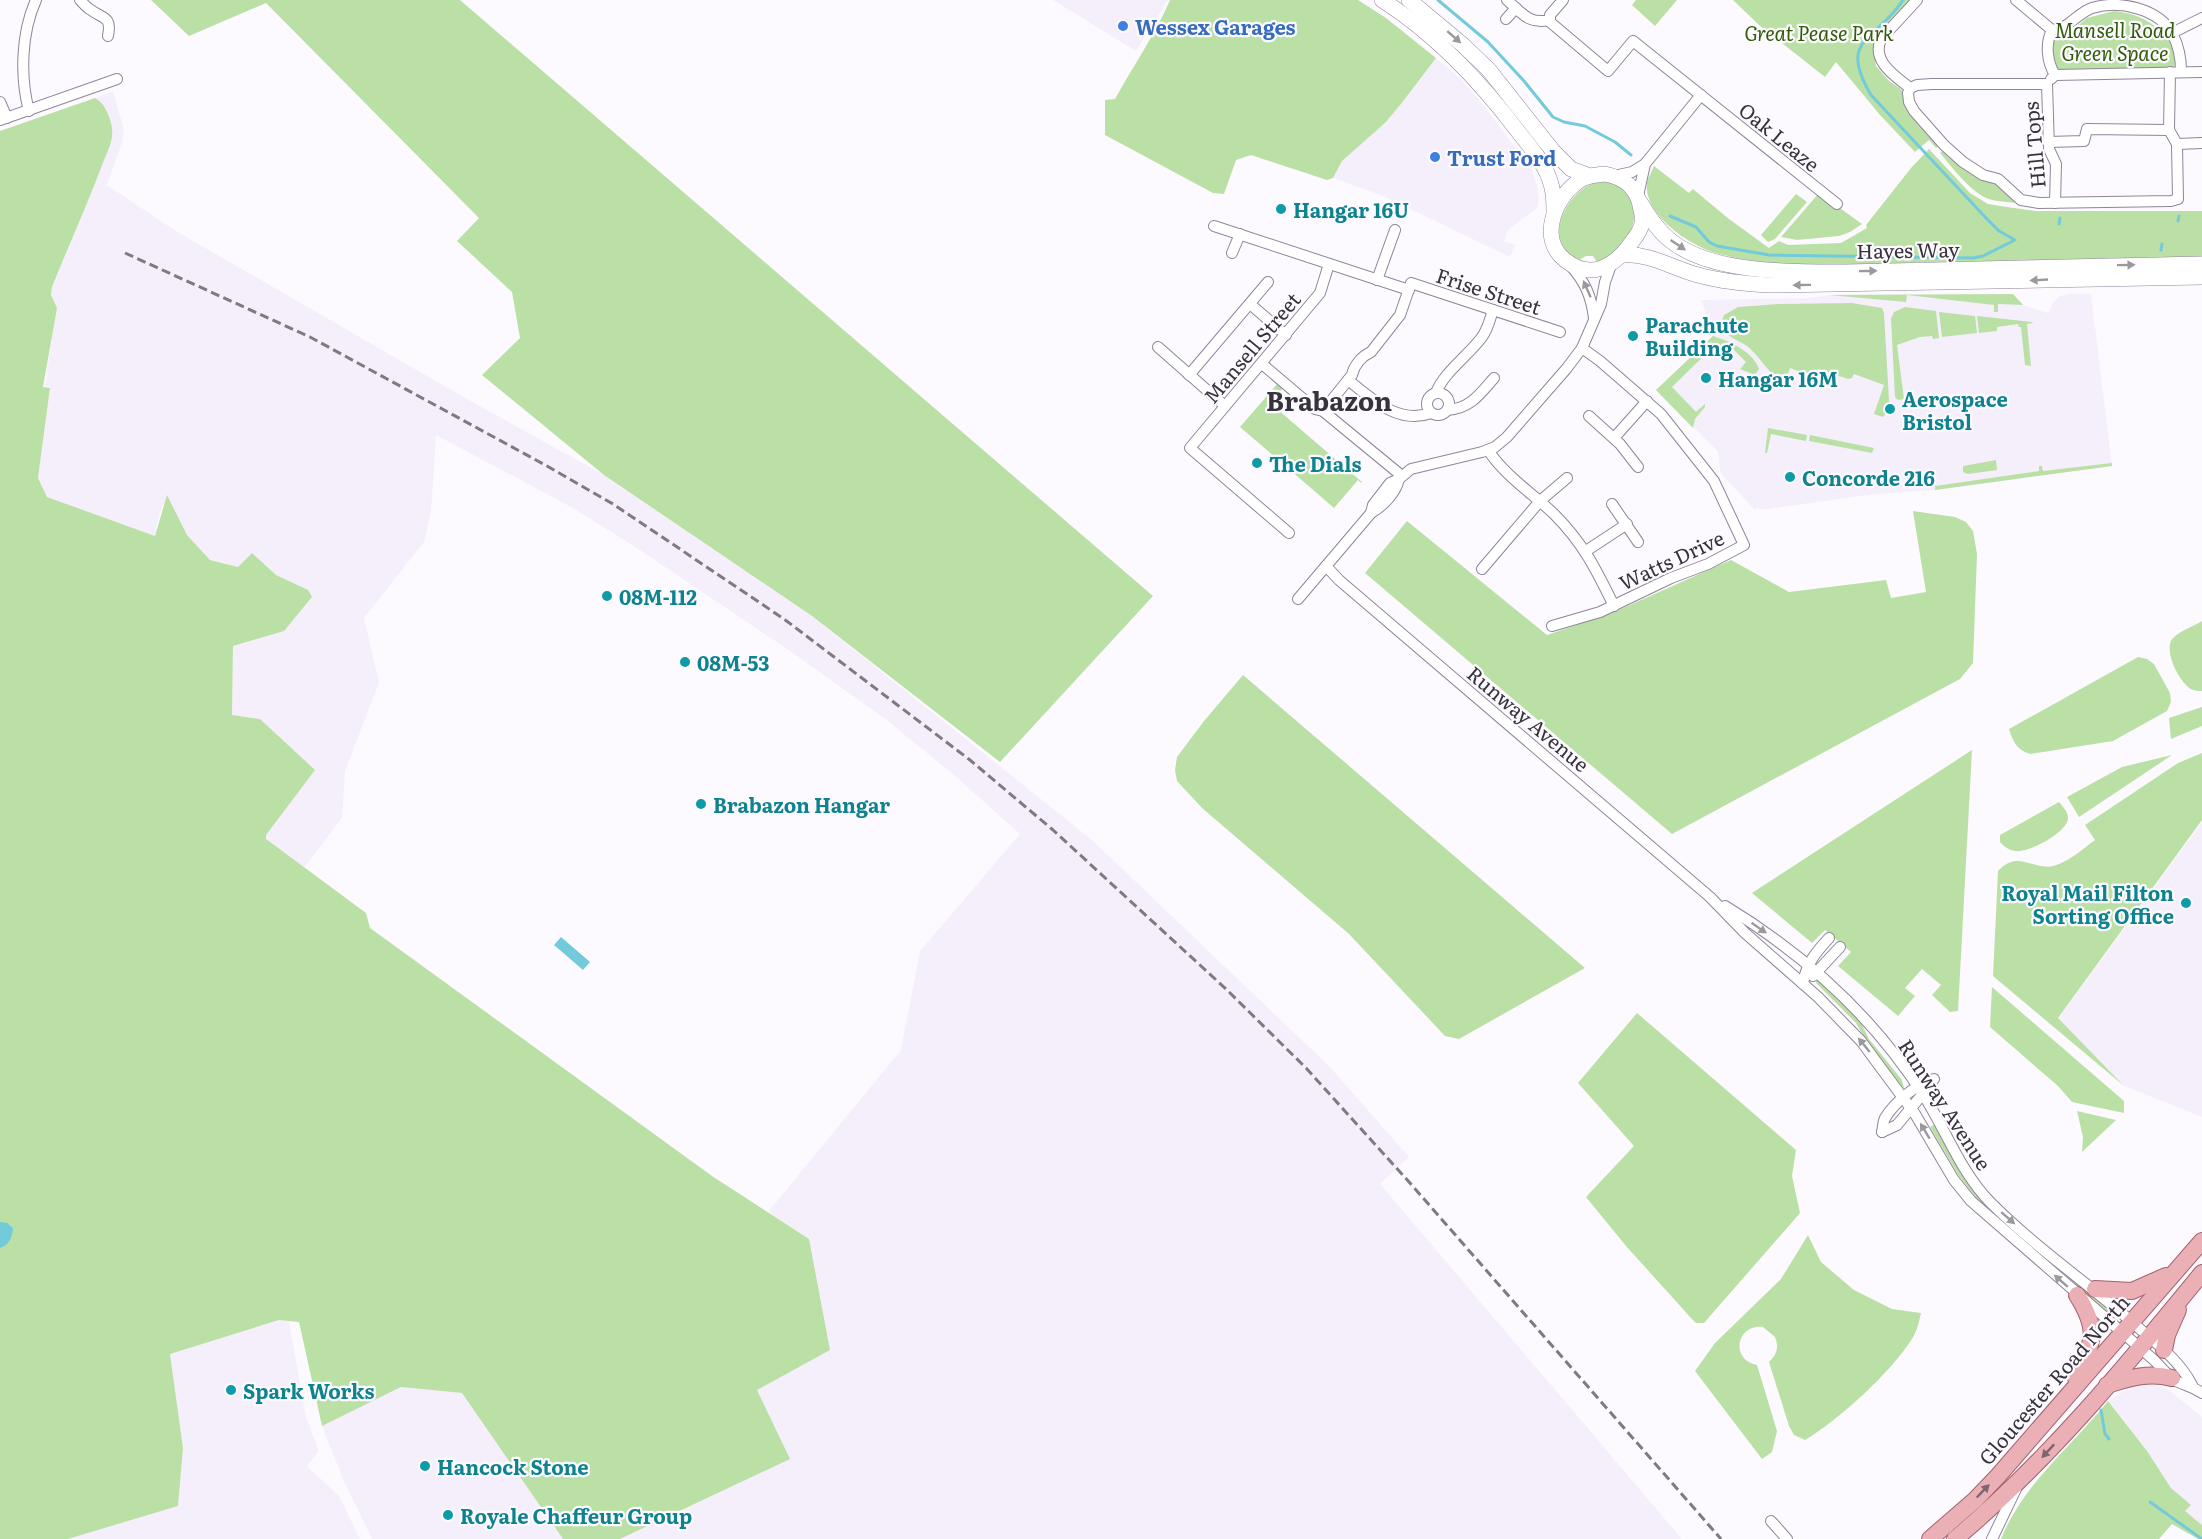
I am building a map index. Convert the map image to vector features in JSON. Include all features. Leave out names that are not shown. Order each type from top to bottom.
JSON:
[{"type":"main road","name":"Gloucester Road North","points":[[1955,1539],[2021,1480],[2106,1385],[2175,1272],[2202,1241]]},
{"type":"main road","points":[[2095,1289],[2132,1291],[2148,1286],[2175,1272]]},
{"type":"main road","points":[[2136,1333],[2171,1296],[2196,1281]]},
{"type":"main road","points":[[2164,1350],[2167,1335],[2196,1281]]},
{"type":"main road","points":[[2066,1397],[2092,1338],[2089,1318],[2077,1295]]},
{"type":"main road","name":"Gloucester Road North","points":[[1930,1539],[1987,1488],[2066,1397],[2136,1333]]},
{"type":"main road","points":[[2106,1385],[2139,1375],[2172,1378]]},
{"type":"street","points":[[29,111],[24,64],[25,44],[30,12],[36,0]]},
{"type":"street","points":[[80,0],[92,12],[108,20],[110,28],[108,36]]},
{"type":"street","points":[[1382,0],[1425,31],[1462,64],[1501,108],[1539,159],[1551,183],[1554,212],[1551,224],[1553,245],[1563,259],[1588,270],[1617,260]]},
{"type":"street","points":[[1409,0],[1489,70],[1553,151],[1571,169],[1590,176]]},
{"type":"street","points":[[1506,19],[1512,4],[1537,23],[1550,20],[1550,15],[1563,0]]},
{"type":"street","points":[[1910,88],[1882,62],[1878,45],[1917,0]]},
{"type":"street","points":[[2016,0],[2052,30]]},
{"type":"street","points":[[2055,75],[2048,64],[2049,36],[2052,30],[2064,27],[2090,8],[2118,2],[2148,11],[2172,33],[2179,51],[2176,72],[2169,130],[2177,144],[2178,199],[2055,203],[2021,200],[1998,179],[1983,176],[1944,146],[1909,102],[1910,88],[1917,85],[1941,83],[2047,84],[2055,75],[2176,72],[2202,72]]},
{"type":"street","points":[[2172,33],[2202,18]]},
{"type":"street","name":"Oak Leaze","points":[[1550,20],[1608,71],[1633,41],[1837,204]]},
{"type":"street","points":[[0,102],[4,119],[117,79]]},
{"type":"street","name":"Hill Tops","points":[[2047,84],[2049,142],[2056,164],[2055,203]]},
{"type":"street","points":[[1614,176],[1632,172],[1645,164],[1701,95]]},
{"type":"street","points":[[2049,142],[2084,141],[2087,129],[2169,130]]},
{"type":"street","points":[[2177,144],[2202,143]]},
{"type":"street","points":[[1298,599],[1371,513],[1378,509],[1397,488],[1400,478],[1411,469],[1488,450],[1500,443],[1568,368],[1582,348],[1595,321],[1617,260],[1637,235],[1642,223],[1639,199],[1645,164]]},
{"type":"street","points":[[1554,212],[1569,190],[1582,179],[1590,176],[1605,174],[1614,176],[1632,187],[1639,199]]},
{"type":"street","name":"Hayes Way","points":[[1639,199],[1658,230],[1687,251],[1709,260],[1762,269],[1789,272],[1846,272],[2202,264]]},
{"type":"street","name":"Frise Street","points":[[1214,226],[1408,290],[1411,283],[1560,332]]},
{"type":"street","points":[[1377,280],[1395,230]]},
{"type":"street","points":[[1232,253],[1240,234]]},
{"type":"street","name":"Hayes Way","points":[[1617,260],[1648,256],[1682,270],[1725,281],[1772,285],[2202,277]]},
{"type":"street","points":[[1568,262],[1585,282],[1590,294],[1595,321]]},
{"type":"street","name":"Mansell Street","points":[[1289,533],[1190,448],[1320,293],[1329,264]]},
{"type":"street","points":[[1189,375],[1268,282]]},
{"type":"street","points":[[1323,411],[1352,375],[1353,369],[1365,355],[1371,352],[1398,319],[1408,290]]},
{"type":"street","points":[[1250,304],[1286,335]]},
{"type":"street","points":[[1431,413],[1426,403],[1429,396],[1436,393],[1447,375],[1484,336],[1493,310]]},
{"type":"street","points":[[1158,347],[1225,406]]},
{"type":"street","points":[[1582,348],[1647,401],[1614,438]]},
{"type":"street","points":[[1262,364],[1315,409],[1323,411],[1400,478]]},
{"type":"street","points":[[1348,380],[1383,407],[1400,414],[1415,416],[1431,413],[1440,415],[1447,410],[1470,404],[1494,378]]},
{"type":"street","points":[[1436,393],[1446,396],[1449,403],[1447,410]]},
{"type":"street","name":"Watts Drive","points":[[1552,626],[1600,612],[1681,573],[1708,564],[1744,545],[1710,475],[1661,414],[1647,401]]},
{"type":"street","points":[[1589,417],[1614,438],[1638,467]]},
{"type":"street","points":[[1488,450],[1497,463],[1562,522],[1586,551],[1614,606]]},
{"type":"street","points":[[1482,569],[1540,501],[1567,478]]},
{"type":"street","points":[[1612,504],[1638,542]]},
{"type":"street","points":[[1586,551],[1627,524]]},
{"type":"street","name":"Runway Avenue","points":[[1326,566],[1710,897],[1745,933],[1803,984],[1861,1041],[1904,1098],[1948,1171],[1971,1201],[2077,1295],[2136,1333]]},
{"type":"street","name":"Runway Avenue","points":[[1710,897],[1751,922],[1813,968],[1842,994],[1874,1029],[1920,1090],[1983,1195],[2008,1219],[2095,1289],[2136,1333]]},
{"type":"street","points":[[1813,968],[1815,952],[1829,938]]},
{"type":"street","points":[[1803,984],[1813,968],[1839,947]]},
{"type":"street","points":[[1920,1090],[1911,1109],[1894,1128],[1882,1132],[1885,1119],[1904,1098],[1920,1090]]},
{"type":"street","points":[[2136,1333],[2164,1350],[2184,1371],[2192,1385],[2202,1393]]},
{"type":"street","points":[[2136,1333],[2172,1378],[2177,1382],[2192,1385]]},
{"type":"street","points":[[1992,1539],[2021,1480]]},
{"type":"street","points":[[1771,1521],[1787,1539]]},
{"type":"shaded area","name":"Wessex Garages","points":[[1053,0],[1168,0],[1136,51]]},
{"type":"shaded area","name":"Trust Ford","points":[[1436,58],[1462,80],[1532,170],[1539,200],[1537,208],[1508,230],[1504,241],[1515,245],[1510,257],[1383,196],[1333,178],[1342,161],[1385,123]]},
{"type":"shaded area","points":[[113,91],[124,130],[122,143],[107,185],[176,231],[467,399],[604,475],[812,616],[1092,840],[1330,1067],[1409,1157],[1380,1184],[1682,1539],[620,1539],[789,1459],[757,1390],[809,1239],[768,1212],[901,1050],[920,951],[1020,834],[954,775],[884,718],[793,653],[640,550],[573,508],[436,435],[431,512],[424,542],[364,618],[379,683],[345,771],[342,818],[304,868],[266,839],[260,719],[232,715],[233,646],[284,631],[308,591],[276,575],[252,553],[238,567],[210,560],[187,535],[167,496],[159,515],[155,536],[47,497],[38,478],[50,389],[45,387],[56,308],[51,295],[52,287],[93,189],[99,99],[95,98]]},
{"type":"shaded area","name":"Aerospace Bristol","points":[[2013,294],[2023,305],[2048,313],[2052,304],[2060,296],[2091,294],[2112,466],[1935,490],[1875,494],[1755,510],[1723,476],[1720,471],[1718,452],[1656,390],[1714,335],[1701,300],[1810,298],[1829,295]]},
{"type":"shaded area","name":"Royal Mail Filton Sorting Office","points":[[2202,822],[2202,1117],[2124,1086],[2058,1019]]},
{"type":"shaded area","points":[[279,1320],[289,1321],[306,1417],[319,1451],[307,1466],[339,1496],[360,1539],[68,1539],[178,1506],[183,1448],[170,1354]]},
{"type":"shaded area","points":[[2135,1384],[2152,1384],[2170,1391],[2202,1417],[2202,1525],[2185,1511],[2190,1505],[2171,1488],[2147,1451],[2108,1401]]},
{"type":"shaded area","points":[[401,1387],[462,1393],[563,1539],[372,1539],[344,1481],[322,1426]]},
{"type":"green space","points":[[151,0],[460,0],[1153,596],[1000,762],[812,616],[604,475],[482,375],[520,338],[512,292],[457,241],[479,218],[266,3],[189,36]]},
{"type":"green space","points":[[1170,0],[1358,0],[1386,18],[1436,58],[1385,123],[1342,161],[1333,178],[1327,180],[1251,155],[1236,160],[1224,194],[1213,193],[1105,135],[1105,100],[1115,99],[1151,38]]},
{"type":"green space","points":[[1636,0],[1677,0],[1655,26],[1632,5]]},
{"type":"green space","name":"Great Pease Park","points":[[1733,0],[1913,0],[1874,48],[1876,66],[1889,81],[1901,89],[1939,145],[1936,148],[1929,140],[1915,152],[1880,115],[1836,62],[1825,77],[1759,25]]},
{"type":"green space","name":"Mansell Road Green Space","points":[[2114,11],[2139,17],[2164,31],[2173,46],[2177,60],[2173,68],[2058,69],[2053,64],[2053,41],[2057,37],[2069,33],[2087,18]]},
{"type":"green space","points":[[95,98],[109,115],[112,138],[52,287],[51,295],[57,308],[43,387],[50,388],[38,478],[47,497],[155,536],[167,495],[187,535],[210,560],[238,567],[252,553],[276,575],[308,590],[312,597],[284,631],[233,646],[232,715],[260,719],[315,770],[266,835],[266,839],[366,913],[370,928],[712,1176],[809,1239],[830,1350],[757,1390],[790,1459],[620,1539],[563,1539],[462,1393],[401,1387],[322,1426],[299,1322],[279,1320],[170,1354],[183,1448],[178,1506],[68,1539],[0,1539],[0,131]]},
{"type":"green space","points":[[1929,149],[1970,193],[1988,204],[2035,211],[2202,211],[2202,260],[1925,262],[1846,265],[1767,263],[1716,253],[1694,244],[1660,217],[1648,195],[1647,183],[1654,166],[1689,193],[1693,189],[1769,248],[1779,241],[1788,245],[1841,243],[1867,228],[1866,225]]},
{"type":"green space","points":[[1945,149],[1997,181],[2018,203],[1992,200],[1975,191],[1940,153]]},
{"type":"green space","points":[[1598,181],[1616,185],[1628,193],[1634,204],[1634,217],[1630,231],[1611,255],[1597,262],[1593,256],[1586,256],[1579,260],[1567,252],[1561,241],[1559,229],[1568,205],[1576,195]]},
{"type":"green space","points":[[1819,193],[1862,224],[1839,236],[1797,240],[1781,237]]},
{"type":"green space","points":[[1796,194],[1807,202],[1775,239],[1768,242],[1761,235]]},
{"type":"green space","points":[[2013,294],[2023,305],[1998,304],[1998,312],[1994,312],[1994,305],[1907,295],[1906,302],[1829,295]]},
{"type":"green space","points":[[1852,303],[1882,308],[1884,313],[1889,401],[1888,411],[1883,417],[1874,414],[1884,385],[1854,374],[1848,379],[1818,369],[1815,377],[1790,368],[1785,383],[1774,376],[1747,346],[1728,335],[1720,326],[1724,315],[1738,307]]},
{"type":"green space","points":[[1905,307],[1936,311],[1939,338],[1920,337],[1897,345],[1904,399],[1898,400],[1895,397],[1891,319],[1894,312]]},
{"type":"green space","points":[[1939,312],[1975,316],[1977,333],[1942,337]]},
{"type":"green space","points":[[1977,316],[2032,322],[2027,324],[2031,366],[2025,365],[2021,327],[2018,324],[1997,327],[1997,331],[1979,333]]},
{"type":"green space","points":[[1714,335],[1747,353],[1759,369],[1755,375],[1740,369],[1746,362],[1733,349],[1728,353],[1717,343],[1672,387],[1696,412],[1705,404],[1695,419],[1693,428],[1656,390]]},
{"type":"green space","points":[[1278,383],[1283,388],[1270,403],[1362,482],[1358,480],[1334,508],[1240,427]]},
{"type":"green space","points":[[1768,428],[1807,435],[1806,441],[1771,434],[1767,453],[1765,453]]},
{"type":"green space","points":[[1810,435],[1874,448],[1872,453],[1809,441]]},
{"type":"green space","points":[[1996,460],[1997,470],[1968,474],[1963,472],[1963,466]]},
{"type":"green space","points":[[2112,463],[2112,466],[1935,490],[1935,486],[2039,471],[2039,466],[2042,466],[2043,471]]},
{"type":"green space","points":[[1913,511],[1955,517],[1966,522],[1973,531],[1977,554],[1973,663],[1960,679],[1672,834],[1365,573],[1407,521],[1547,635],[1614,612],[1731,560],[1789,592],[1886,580],[1891,598],[1926,592]]},
{"type":"green space","points":[[2202,621],[2202,691],[2199,691],[2188,687],[2178,674],[2171,658],[2170,643],[2183,631]]},
{"type":"green space","points":[[2138,657],[2154,664],[2170,693],[2171,702],[2167,711],[2113,741],[2030,754],[2016,745],[2009,729]]},
{"type":"green space","points":[[1243,675],[1585,968],[1459,1039],[1445,1036],[1349,934],[1202,808],[1177,781],[1175,770],[1177,757]]},
{"type":"green space","points":[[2202,707],[2202,726],[2171,739],[2169,718]]},
{"type":"green space","points":[[1972,750],[1958,1011],[1950,1012],[1932,995],[1941,985],[1922,969],[1905,988],[1915,996],[1898,1016],[1838,966],[1851,952],[1825,930],[1812,943],[1752,893]]},
{"type":"green space","points":[[2202,753],[2202,820],[2058,1018],[2124,1086],[1993,976],[1998,871],[2013,861],[2051,866],[2069,859],[2095,840],[2085,825],[2178,763]]},
{"type":"green space","points":[[2172,755],[2079,817],[2067,797],[2122,767]]},
{"type":"green space","points":[[2059,802],[2068,818],[2066,824],[2055,835],[2022,851],[2011,850],[2000,842],[2000,835]]},
{"type":"green space","points":[[1816,979],[1860,1021],[1869,1039],[1902,1080],[1904,1088],[1868,1044],[1856,1023],[1816,983]]},
{"type":"green space","points":[[1992,987],[2124,1101],[2124,1113],[2072,1102],[2058,1086],[1990,1027]]},
{"type":"green space","points":[[1637,1013],[1796,1150],[1792,1176],[1800,1213],[1704,1323],[1696,1323],[1691,1318],[1626,1246],[1586,1197],[1634,1146],[1578,1083]]},
{"type":"green space","points":[[2077,1111],[2116,1120],[2082,1152],[2083,1137]]},
{"type":"green space","points":[[1935,1124],[1958,1166],[2113,1311],[2108,1317],[1977,1199],[1959,1176],[1930,1127]]},
{"type":"green space","points":[[1808,1235],[1821,1262],[1854,1290],[1892,1309],[1921,1313],[1914,1336],[1891,1366],[1848,1408],[1805,1440],[1794,1435],[1789,1426],[1769,1362],[1776,1351],[1775,1337],[1763,1327],[1747,1331],[1742,1336],[1740,1350],[1748,1362],[1757,1365],[1777,1431],[1772,1452],[1762,1459],[1695,1371],[1715,1343],[1781,1279]]},
{"type":"green space","points":[[2108,1401],[2147,1451],[2171,1488],[2191,1505],[2185,1511],[2202,1525],[2202,1539],[2172,1524],[2159,1539],[2001,1539],[2010,1519],[2035,1483]]},
{"type":"water","points":[[561,937],[590,962],[583,970],[554,945]]},
{"type":"water","points":[[0,1222],[7,1223],[13,1228],[10,1241],[0,1248]]},
{"type":"waterway","points":[[1438,0],[1488,42],[1553,117],[1564,122],[1585,126],[1615,142],[1631,155]]},
{"type":"waterway","points":[[1670,216],[1696,227],[1709,242],[1717,246],[1769,255],[1973,258],[1983,256],[2015,240],[1999,231],[1986,218],[1871,95],[1862,76],[1858,62],[1859,51],[1864,42],[1903,0]]},
{"type":"waterway","points":[[2178,221],[2179,216]]},
{"type":"waterway","points":[[2059,224],[2060,218]]},
{"type":"waterway","points":[[2161,250],[2162,244]]},
{"type":"waterway","points":[[2101,1410],[2105,1434],[2109,1439]]},
{"type":"waterway","points":[[2150,1502],[2202,1539]]},
{"type":"railway","points":[[125,253],[310,337],[613,504],[784,619],[970,760],[1053,830],[1226,989],[1306,1068],[1410,1183],[1721,1539]]},
{"type":"place","name":"Wessex Garages","points":[[1123,26]]},
{"type":"place","name":"Trust Ford","points":[[1435,157]]},
{"type":"place","name":"Hangar 16U","points":[[1281,209]]},
{"type":"place","name":"Parachute Building","points":[[1633,336]]},
{"type":"place","name":"Hangar 16M","points":[[1706,378]]},
{"type":"place","name":"Aerospace Bristol","points":[[1890,409]]},
{"type":"place","name":"The Dials","points":[[1257,463]]},
{"type":"place","name":"Concorde 216","points":[[1790,477]]},
{"type":"place","name":"08M-112","points":[[607,596]]},
{"type":"place","name":"08M-53","points":[[685,662]]},
{"type":"place","name":"Brabazon Hangar","points":[[701,804]]},
{"type":"place","name":"Royal Mail Filton Sorting Office","points":[[2186,903]]},
{"type":"place","name":"Spark Works","points":[[231,1390]]},
{"type":"place","name":"Hancock Stone","points":[[425,1466]]},
{"type":"place","name":"Royale Chaffeur Group","points":[[448,1515]]},
{"type":"district","name":"Brabazon","points":[[1329,399]]}]
